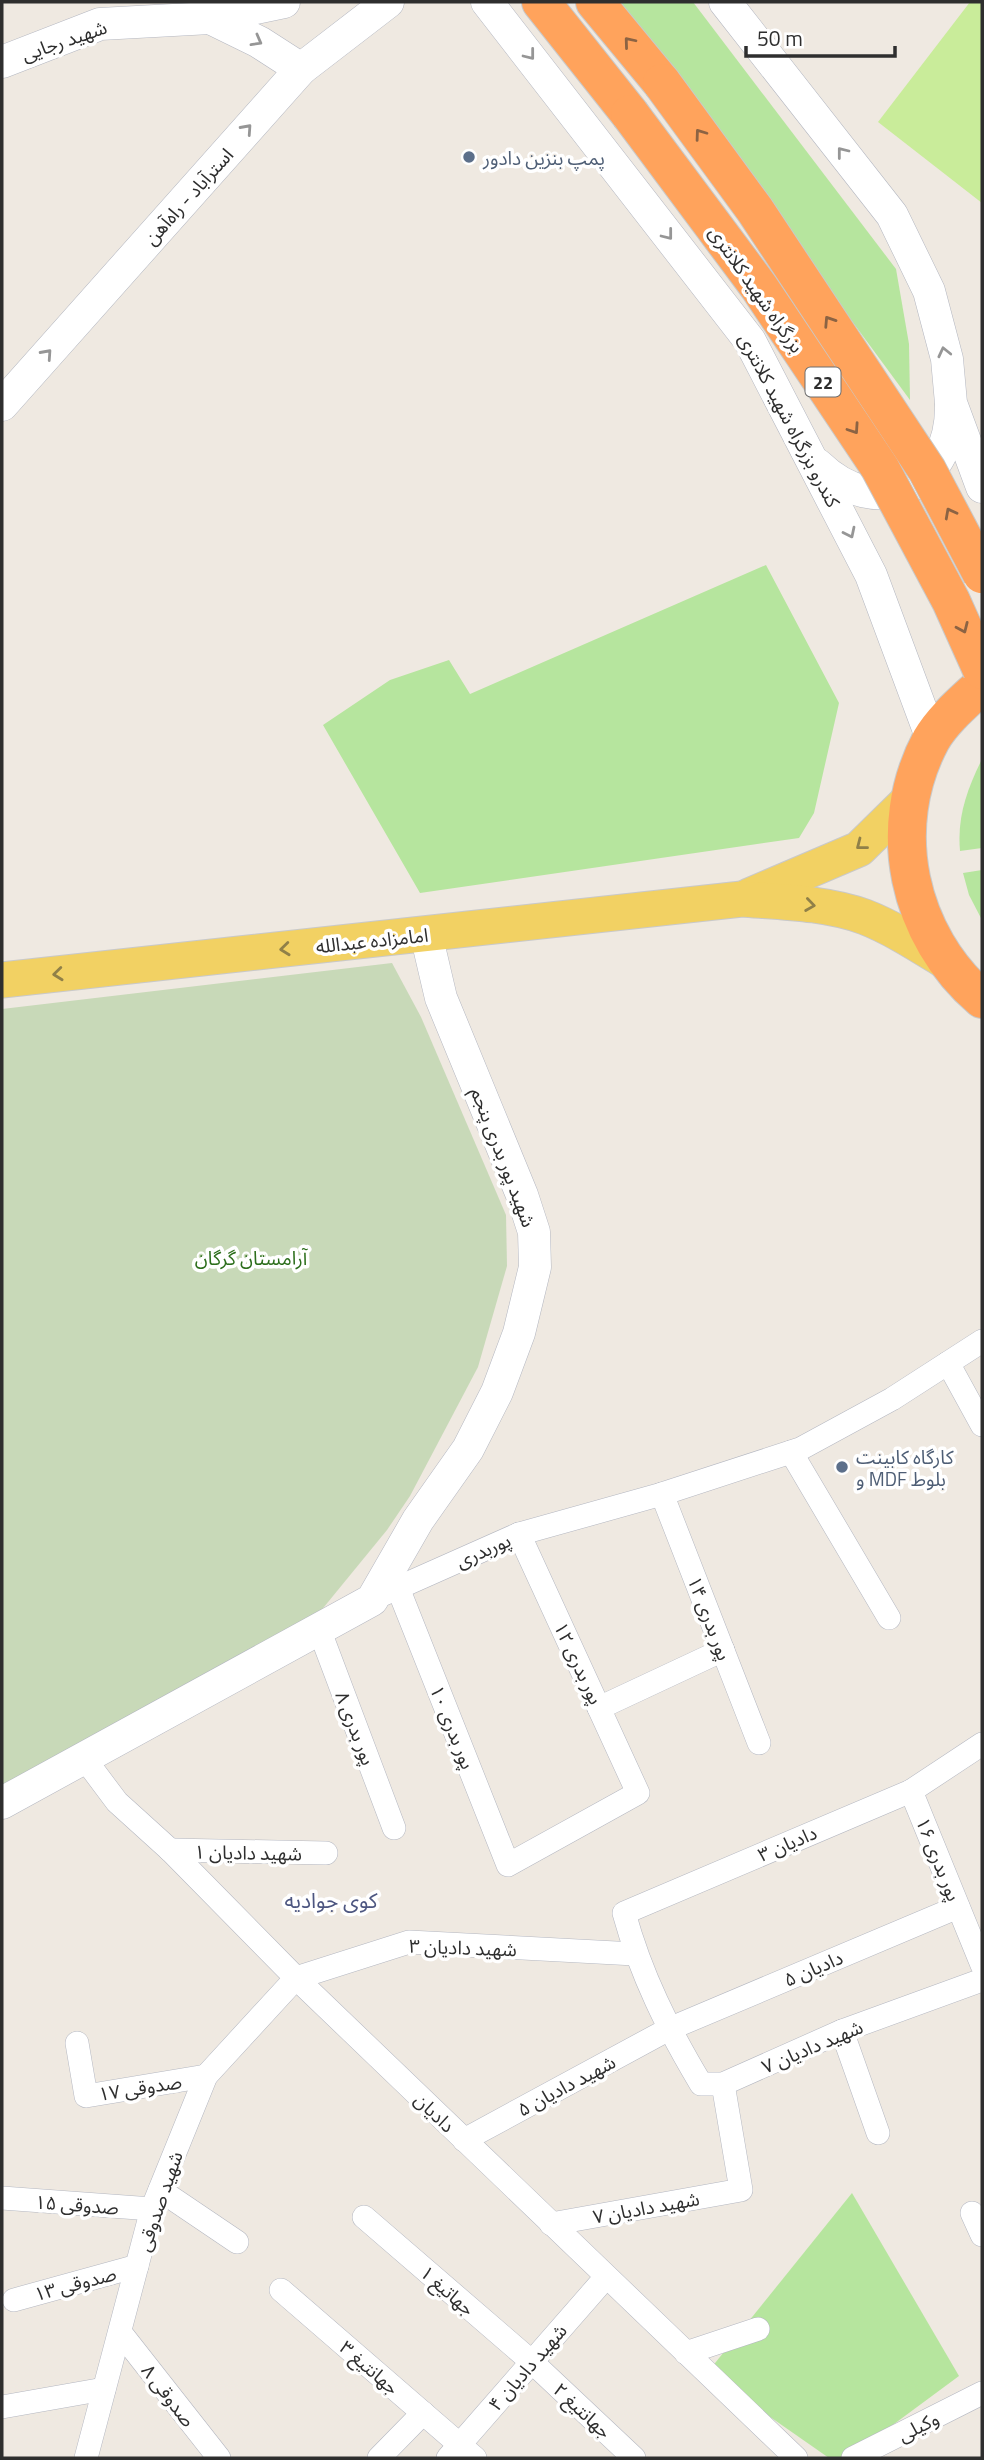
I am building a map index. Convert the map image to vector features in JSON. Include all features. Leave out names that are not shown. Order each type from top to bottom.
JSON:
[{"type":"highway","name":"بزرگراه شهید کلانتری","points":[[541,2],[630,114],[759,287],[880,468],[951,601],[982,670]]},
{"type":"highway","name":"22","points":[[595,2],[662,83],[755,210],[928,470],[982,574]]},
{"type":"highway","points":[[982,685],[956,709],[932,739],[911,799],[906,830],[909,878],[928,934],[945,961],[982,999]]},
{"type":"main road","name":"شهید رجایی","points":[[2,62],[100,24],[210,18],[284,2]]},
{"type":"main road","name":"کندرو بزرگراه شهید کلانتری","points":[[487,2],[750,341],[815,462],[871,575],[932,739]]},
{"type":"main road","points":[[725,2],[892,215],[929,291],[947,359],[951,433],[940,460],[919,481],[892,492],[863,493],[836,482],[815,462]]},
{"type":"main road","name":"استرآباد - راه‌آهن","points":[[2,405],[301,69],[378,4]]},
{"type":"main road","name":"شهید رجایی","points":[[210,18],[259,42],[301,69]]},
{"type":"main road","points":[[951,403],[982,487]]},
{"type":"main road","name":"امامزاده عبدالله","points":[[742,899],[859,849],[911,799]]},
{"type":"main road","name":"امامزاده عبدالله","points":[[2,980],[742,899],[812,905],[863,916],[903,935],[945,961]]},
{"type":"main road","name":"شهید پور بدری پنجم","points":[[385,1594],[418,1520],[468,1449],[497,1392],[519,1333],[535,1267],[534,1232],[522,1195],[441,998],[426,934]]},
{"type":"main road","name":"پوربدری","points":[[2,1803],[385,1594]]},
{"type":"street","name":"پوربدری","points":[[385,1594],[519,1534],[662,1494],[791,1452],[892,1399],[982,1341]]},
{"type":"street","points":[[948,1363],[982,1425]]},
{"type":"street","points":[[791,1452],[889,1618]]},
{"type":"street","name":"پور بدری ۱۴","points":[[662,1494],[759,1743]]},
{"type":"street","name":"پور بدری ۱۲","points":[[519,1534],[638,1793]]},
{"type":"street","name":"پور بدری ۱۰","points":[[385,1594],[508,1865],[638,1793]]},
{"type":"street","name":"پور بدری ۸","points":[[319,1629],[394,1828]]},
{"type":"street","points":[[599,1708],[723,1650]]},
{"type":"street","name":"دادیان ۳","points":[[635,1954],[624,1913],[911,1791],[982,1744]]},
{"type":"street","name":"دادیان","points":[[84,1758],[117,1802],[170,1850],[296,1978],[796,2458]]},
{"type":"street","name":"پور بدری ۱۶","points":[[911,1791],[982,1965]]},
{"type":"street","name":"۱ شهید دادیان","points":[[170,1850],[326,1853]]},
{"type":"street","name":"دادیان ۵","points":[[668,2029],[958,1907]]},
{"type":"street","name":"۳ شهید دادیان","points":[[296,1978],[409,1942],[635,1954]]},
{"type":"street","points":[[635,1954],[668,2029],[701,2084],[723,2084]]},
{"type":"street","name":"شهید صدوقی","points":[[88,2449],[156,2200],[206,2076],[296,1978]]},
{"type":"street","name":"شهید دادیان ۷","points":[[723,2084],[842,2031],[982,1980]]},
{"type":"street","name":"۵ شهید دادیان","points":[[464,2140],[668,2029]]},
{"type":"street","points":[[842,2031],[878,2133]]},
{"type":"street","name":"۱۷ صدوقی","points":[[77,2043],[86,2096],[206,2076]]},
{"type":"street","name":"۷ شهید دادیان","points":[[551,2224],[741,2190],[723,2084]]},
{"type":"street","name":"۱۵ صدوقی","points":[[2,2198],[156,2200]]},
{"type":"street","points":[[156,2200],[237,2242]]},
{"type":"street","points":[[972,2213],[982,2235]]},
{"type":"street","name":"جهاتیغ ۱","points":[[364,2217],[531,2362]]},
{"type":"street","name":"۱۳ صدوقی","points":[[14,2300],[137,2266]]},
{"type":"street","name":"۴ شهید دادیان","points":[[461,2454],[531,2362],[606,2277]]},
{"type":"street","name":"جهانتیغ ۳","points":[[281,2290],[423,2413],[461,2454]]},
{"type":"street","points":[[686,2353],[758,2329]]},
{"type":"street","name":"۸ صدوقی","points":[[120,2332],[219,2458]]},
{"type":"street","name":"جهانتیغ ۲","points":[[531,2362],[634,2458]]},
{"type":"street","points":[[2,2407],[104,2389]]},
{"type":"street","name":"وکیلی","points":[[853,2458],[982,2393]]},
{"type":"street","points":[[379,2458],[423,2413]]},
{"type":"street","points":[[88,2449],[106,2458]]},
{"type":"green space","points":[[617,2],[693,2],[896,269],[909,344],[910,400]]},
{"type":"green space","points":[[970,2],[982,2],[982,203],[878,122]]},
{"type":"green space","points":[[766,565],[839,703],[814,813],[799,838],[420,893],[323,725],[390,680],[449,660],[470,694]]},
{"type":"green space","points":[[982,759],[982,848],[960,851],[960,826],[964,804]]},
{"type":"green space","points":[[982,870],[982,920],[969,895],[963,873]]},
{"type":"green space","name":"آرامستان گرگان","points":[[392,963],[421,1017],[506,1215],[507,1266],[478,1367],[410,1496],[387,1530],[315,1618],[2,1789],[2,1009]]},
{"type":"green space","points":[[852,2193],[959,2376],[848,2458],[829,2458],[707,2373]]},
{"type":"place","name":"پمپ بنزین دادور","points":[[469,157]]},
{"type":"place","name":"کارگاه کابینت و MDF بلوط","points":[[842,1467]]},
{"type":"district","name":"کوی جوادیه","points":[[331,1900]]}]
